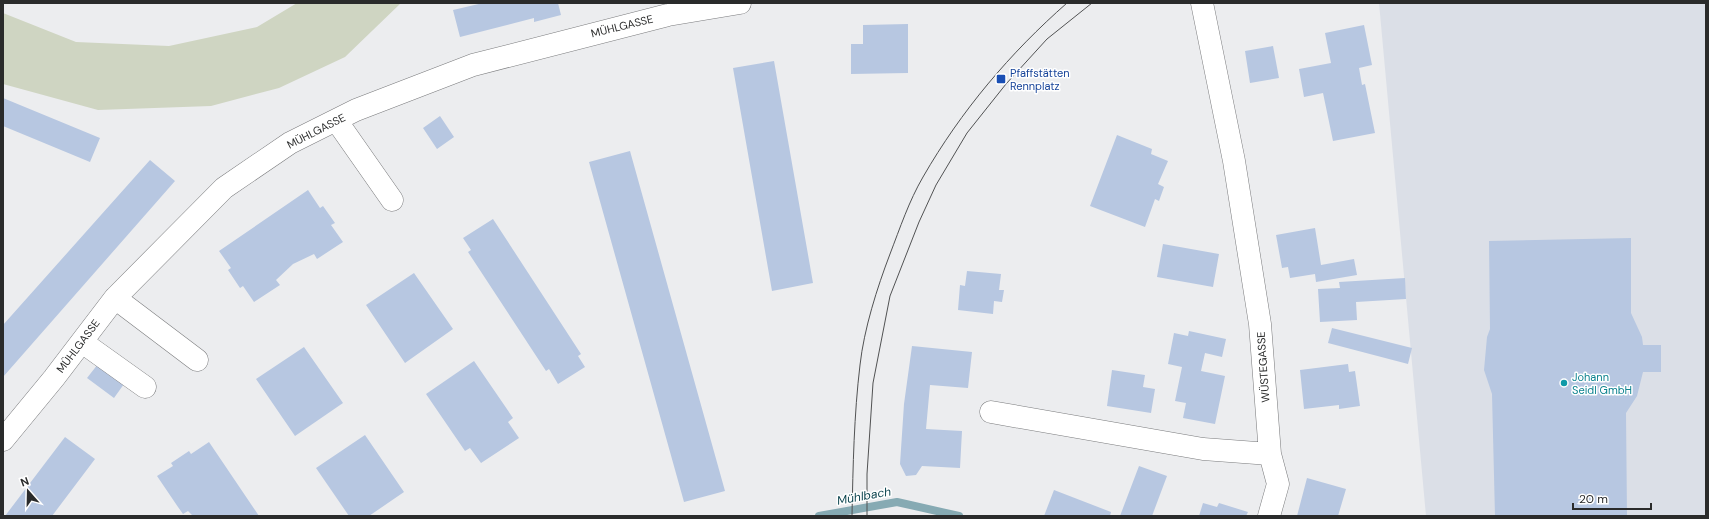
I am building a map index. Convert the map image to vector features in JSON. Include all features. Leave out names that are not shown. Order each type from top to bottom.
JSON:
[{"type":"street","name":"MÜHLGASSE","points":[[3,440],[82,342],[115,298],[224,188],[290,143],[356,110],[473,65],[666,9],[740,3]]},
{"type":"street","name":"WÜSTEGASSE","points":[[1202,3],[1234,162],[1260,324],[1270,454],[1278,484],[1270,516]]},
{"type":"street","points":[[336,120],[392,200]]},
{"type":"street","points":[[115,298],[197,360]]},
{"type":"street","points":[[82,342],[145,387]]},
{"type":"street","points":[[991,412],[1203,449],[1270,454]]},
{"type":"shaded area","points":[[1379,3],[1706,3],[1706,516],[1426,516]]},
{"type":"green space","points":[[297,3],[401,3],[345,57],[279,88],[211,106],[98,110],[3,84],[3,13],[76,42],[169,46],[257,27]]},
{"type":"building","points":[[483,3],[558,3],[561,15],[534,22],[534,18],[460,37],[453,10]]},
{"type":"building","points":[[908,24],[908,73],[851,74],[851,44],[863,44],[863,25]]},
{"type":"building","points":[[1364,25],[1372,65],[1359,68],[1362,85],[1365,84],[1375,133],[1333,141],[1323,93],[1304,97],[1299,69],[1331,63],[1325,33]]},
{"type":"building","points":[[1273,46],[1279,78],[1250,83],[1245,51]]},
{"type":"building","points":[[774,61],[813,283],[772,291],[733,68]]},
{"type":"building","points":[[3,98],[100,138],[90,162],[3,126]]},
{"type":"building","points":[[440,116],[454,137],[437,149],[423,128]]},
{"type":"building","points":[[1117,135],[1152,149],[1151,154],[1168,161],[1158,184],[1164,187],[1159,201],[1155,199],[1145,227],[1090,206]]},
{"type":"building","points":[[630,151],[725,491],[684,502],[589,162]]},
{"type":"building","points":[[150,160],[175,181],[3,377],[3,325]]},
{"type":"building","points":[[308,190],[320,208],[323,206],[335,223],[331,225],[343,242],[317,259],[314,254],[293,264],[276,280],[280,285],[254,302],[243,286],[240,288],[228,270],[231,268],[219,251]]},
{"type":"building","points":[[493,219],[581,354],[578,356],[585,367],[558,384],[549,369],[546,371],[468,252],[471,250],[463,238]]},
{"type":"building","points":[[1315,228],[1321,265],[1354,259],[1357,275],[1316,282],[1315,274],[1290,278],[1288,267],[1282,268],[1276,235]]},
{"type":"building","name":"Johann Seidl GmbH","points":[[1631,238],[1631,313],[1642,337],[1643,345],[1661,345],[1661,372],[1643,372],[1637,396],[1626,413],[1627,516],[1495,516],[1492,394],[1484,370],[1487,337],[1490,329],[1489,241]]},
{"type":"building","points":[[1163,244],[1219,254],[1213,287],[1157,277]]},
{"type":"building","points":[[967,271],[1001,274],[999,290],[1004,290],[1002,302],[994,301],[993,314],[958,310],[960,285],[965,286]]},
{"type":"building","points":[[414,273],[453,329],[405,363],[366,305]]},
{"type":"building","points":[[1405,278],[1406,299],[1356,302],[1357,320],[1320,322],[1318,289],[1340,288],[1339,282]]},
{"type":"building","points":[[1332,328],[1412,348],[1408,364],[1328,343]]},
{"type":"building","points":[[1189,331],[1226,339],[1222,357],[1205,353],[1201,371],[1225,376],[1215,424],[1183,418],[1186,403],[1175,401],[1182,367],[1168,364],[1174,333],[1188,336]]},
{"type":"building","points":[[912,346],[972,352],[968,388],[930,385],[926,429],[962,431],[960,468],[922,466],[916,475],[906,476],[900,464],[904,404]]},
{"type":"building","points":[[304,347],[343,403],[295,436],[256,379]]},
{"type":"building","points":[[474,361],[513,418],[508,422],[519,438],[481,463],[470,448],[465,451],[426,394]]},
{"type":"building","points":[[98,364],[124,384],[114,398],[87,378]]},
{"type":"building","points":[[1348,364],[1349,372],[1355,371],[1360,406],[1339,409],[1339,405],[1304,409],[1300,370]]},
{"type":"building","points":[[1112,370],[1145,375],[1143,387],[1155,389],[1151,413],[1107,406]]},
{"type":"building","points":[[365,435],[404,492],[369,516],[349,516],[316,468]]},
{"type":"building","points":[[65,437],[95,459],[52,516],[5,516]]},
{"type":"building","points":[[209,442],[259,516],[193,516],[188,511],[183,514],[157,476],[173,466],[171,463],[189,451],[191,454]]},
{"type":"building","points":[[1139,466],[1167,476],[1152,516],[1120,516]]},
{"type":"building","points":[[1307,478],[1346,489],[1338,516],[1297,516]]},
{"type":"building","points":[[1054,490],[1111,512],[1110,516],[1044,516]]},
{"type":"building","points":[[1203,503],[1217,507],[1219,503],[1248,512],[1246,516],[1199,516]]},
{"type":"waterway","name":"Mühlbach","points":[[819,516],[897,502],[959,516]]},
{"type":"tram line","points":[[852,516],[855,422],[862,351],[868,323],[885,267],[909,205],[923,177],[970,106],[1006,63],[1067,3]]},
{"type":"tram line","points":[[867,516],[867,474],[873,383],[890,296],[919,222],[936,185],[967,133],[1006,84],[1047,39],[1092,3]]},
{"type":"place","name":"Pfaffstätten Rennplatz","points":[[1001,79]]},
{"type":"place","name":"Johann Seidl GmbH","points":[[1564,383]]}]
